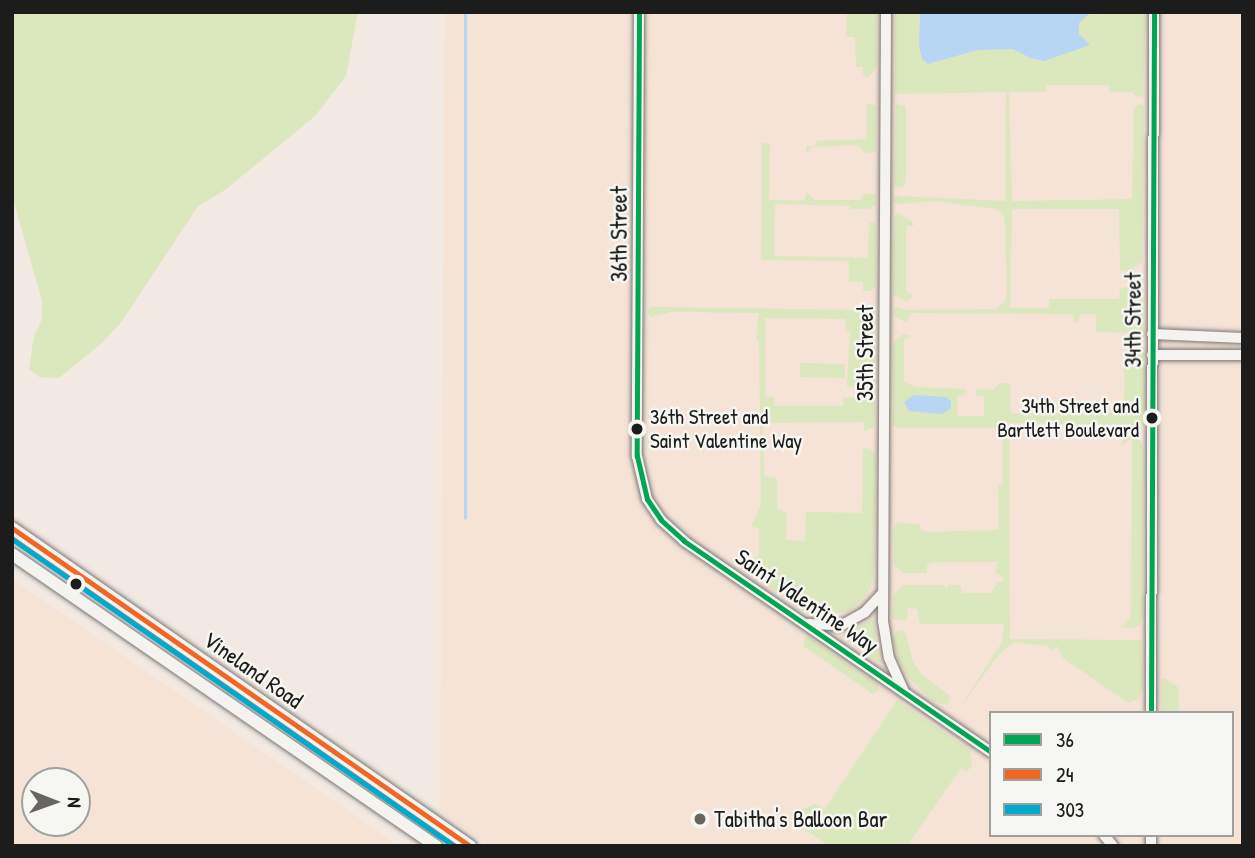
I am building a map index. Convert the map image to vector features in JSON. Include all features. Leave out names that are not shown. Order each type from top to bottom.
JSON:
[{"type":"street","name":"36th Street","points":[[637,456],[639,12]]},
{"type":"street","name":"35th Street","points":[[886,12],[884,640],[903,690]]},
{"type":"street","name":"34th Street","points":[[1151,711],[1154,12]]},
{"type":"street","points":[[1152,334],[1243,338]]},
{"type":"street","points":[[1152,355],[1243,355]]},
{"type":"street","name":"Saint Valentine Way","points":[[637,456],[647,499],[676,534],[989,751]]},
{"type":"street","name":"Vineland Road","points":[[12,528],[470,846]]},
{"type":"street","name":"Vineland Road","points":[[12,554],[436,846]]},
{"type":"street","points":[[807,624],[842,625],[865,612],[883,593]]},
{"type":"street","points":[[97,613],[110,596]]},
{"type":"street","points":[[264,728],[277,711]]},
{"type":"shaded area","points":[[445,12],[1243,12],[1243,846],[490,846],[440,811]]},
{"type":"shaded area","points":[[12,579],[399,846],[12,846]]},
{"type":"green space","points":[[12,12],[358,12],[346,76],[315,116],[225,190],[198,206],[122,321],[103,342],[59,378],[39,377],[29,369],[34,336],[42,319],[42,301],[12,195]]},
{"type":"green space","points":[[847,12],[877,14],[877,66],[869,77],[863,76],[863,67],[856,67],[855,37],[846,37]]},
{"type":"green space","points":[[895,12],[920,12],[919,46],[928,64],[978,50],[1013,49],[1030,58],[1072,51],[1090,45],[1079,34],[1079,23],[1085,15],[1146,12],[1143,96],[1136,97],[1132,92],[1109,92],[1109,85],[1046,85],[1046,92],[1009,92],[1012,201],[1132,199],[1134,107],[1139,104],[1144,106],[1142,262],[1129,271],[1120,270],[1119,209],[1012,209],[1010,308],[1049,308],[1049,299],[1119,299],[1120,289],[1127,287],[1137,291],[1143,299],[1144,338],[1136,338],[1135,333],[1096,332],[1096,314],[1081,314],[1078,323],[1074,321],[1073,314],[911,313],[907,323],[895,316],[894,309],[897,307],[907,310],[997,309],[1006,300],[1007,290],[1004,216],[997,209],[934,201],[898,204],[893,200],[897,196],[1005,201],[1006,92],[895,94]]},
{"type":"green space","points":[[867,104],[876,105],[876,152],[864,153],[859,145],[812,147],[806,154],[806,146],[816,146],[816,141],[867,139]]},
{"type":"green space","points":[[896,104],[906,106],[906,182],[901,188],[895,186],[894,182]]},
{"type":"green space","points":[[762,143],[770,143],[769,200],[805,201],[806,192],[815,200],[860,200],[864,194],[876,194],[876,204],[869,209],[775,204],[774,256],[868,258],[869,223],[873,222],[876,225],[876,286],[871,291],[863,291],[863,282],[849,282],[849,261],[761,260]]},
{"type":"green space","points":[[898,213],[914,226],[906,226],[906,291],[913,296],[907,301],[893,295],[894,217]]},
{"type":"green space","points":[[864,302],[875,310],[875,381],[870,386],[847,387],[850,331],[845,331],[845,319],[765,318],[765,397],[774,397],[774,406],[843,406],[843,397],[872,398],[875,402],[874,426],[864,431],[864,422],[763,423],[764,476],[777,478],[777,509],[787,512],[786,540],[805,541],[806,512],[862,513],[863,448],[870,449],[876,456],[874,572],[871,587],[863,599],[849,611],[820,616],[801,610],[751,572],[759,576],[754,557],[759,556],[759,528],[751,527],[761,505],[759,342],[756,340],[759,313],[671,312],[651,317],[647,311],[651,307],[864,310]]},
{"type":"green space","points":[[903,334],[912,336],[904,339],[904,382],[916,387],[965,389],[965,395],[957,396],[957,416],[984,416],[984,396],[976,395],[977,389],[992,390],[1001,383],[1010,383],[1011,413],[1105,413],[1122,410],[1125,386],[1123,358],[1133,357],[1135,347],[1144,347],[1145,425],[1009,423],[1010,639],[1142,640],[1143,690],[1138,699],[1128,703],[1063,658],[1057,646],[1053,650],[1047,646],[1015,642],[999,654],[957,712],[1002,642],[1004,624],[920,624],[917,609],[908,608],[907,620],[892,619],[893,596],[903,585],[944,585],[947,590],[948,585],[960,585],[962,593],[991,593],[998,582],[1003,582],[1003,577],[995,572],[998,562],[934,562],[927,564],[927,573],[903,573],[894,565],[893,529],[898,523],[920,524],[921,530],[927,532],[999,530],[998,485],[1003,485],[1003,428],[898,428],[893,425],[893,343]]},
{"type":"green space","points":[[800,363],[845,364],[845,378],[800,377]]},
{"type":"green space","points":[[1122,436],[1138,438],[1144,449],[1143,617],[1140,624],[1133,628],[1122,627],[1131,616],[1132,438],[1122,445]]},
{"type":"green space","points":[[874,619],[876,642],[880,663],[841,636]]},
{"type":"green space","points":[[898,630],[905,631],[913,662],[922,675],[950,696],[948,705],[933,701],[909,678],[898,659],[893,639]]},
{"type":"green space","points":[[805,637],[809,637],[878,685],[879,690],[873,694],[803,646]]},
{"type":"green space","points":[[1164,678],[1178,687],[1179,711],[1161,711],[1161,679]]},
{"type":"green space","points":[[897,700],[970,750],[972,765],[967,772],[961,768],[907,846],[829,846],[797,824],[801,819],[800,810],[815,804],[825,809]]},
{"type":"water","points":[[920,12],[1091,12],[1079,23],[1079,34],[1090,45],[1044,61],[1030,58],[1013,49],[978,50],[928,64],[922,59],[919,46]]},
{"type":"water","points":[[914,395],[946,397],[951,401],[951,408],[942,414],[909,411],[904,402]]},
{"type":"waterway","points":[[465,12],[465,518]]},
{"type":"transit line","name":"36","points":[[639,12],[637,456],[647,499],[661,520],[684,541],[989,751]]},
{"type":"transit line","name":"36","points":[[1151,711],[1154,12]]},
{"type":"transit line","name":"24","points":[[12,528],[470,846]]},
{"type":"transit line","name":"303","points":[[12,539],[454,846]]},
{"type":"place","name":"34th Street and Bartlett Boulevard","points":[[1152,418]]},
{"type":"place","name":"36th Street and Saint Valentine Way","points":[[637,429]]},
{"type":"place","name":"Tabitha's Balloon Bar","points":[[700,819]]}]
